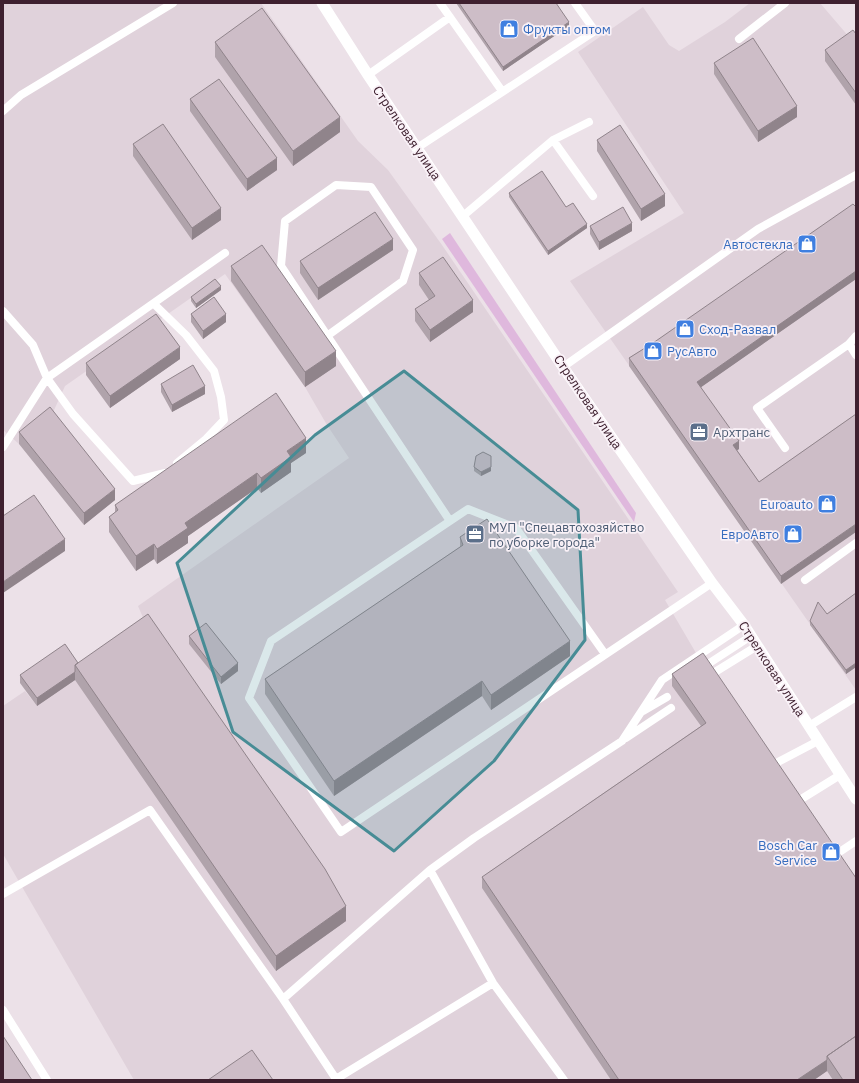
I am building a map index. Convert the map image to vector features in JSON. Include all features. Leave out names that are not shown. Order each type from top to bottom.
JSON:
[{"type":"street","name":"Стрелковая улица","points":[[322,3],[368,75],[563,367],[712,583],[744,624],[856,799]]},
{"type":"lane","points":[[3,110],[21,95],[174,3]]},
{"type":"lane","points":[[440,3],[502,91]]},
{"type":"lane","points":[[417,148],[594,31],[575,3]]},
{"type":"lane","points":[[739,39],[785,3]]},
{"type":"lane","points":[[368,75],[450,17]]},
{"type":"lane","points":[[463,216],[553,140],[588,122]]},
{"type":"lane","points":[[553,140],[593,196]]},
{"type":"lane","points":[[563,367],[758,229],[856,175]]},
{"type":"lane","points":[[327,336],[403,281],[413,250],[371,186],[336,185],[285,221],[281,266],[327,336],[450,521]]},
{"type":"lane","points":[[3,447],[47,378],[225,253]]},
{"type":"lane","points":[[3,311],[33,345],[47,378],[73,414],[133,481],[163,475],[206,439],[224,420],[214,371],[186,335],[154,304]]},
{"type":"lane","points":[[785,448],[757,408],[849,344],[856,336]]},
{"type":"lane","points":[[849,344],[856,355]]},
{"type":"lane","points":[[605,654],[516,528],[468,509],[271,641],[249,698],[341,832],[712,583]]},
{"type":"lane","points":[[806,580],[856,543]]},
{"type":"lane","points":[[622,741],[662,680],[744,624]]},
{"type":"lane","points":[[708,664],[754,641]]},
{"type":"lane","points":[[715,672],[754,641]]},
{"type":"lane","points":[[641,712],[667,697]]},
{"type":"lane","points":[[809,726],[856,697]]},
{"type":"lane","points":[[284,999],[430,870],[474,838],[671,708]]},
{"type":"lane","points":[[778,762],[818,741]]},
{"type":"lane","points":[[803,798],[840,775]]},
{"type":"lane","points":[[3,894],[150,810],[284,999],[336,1079],[493,983]]},
{"type":"lane","points":[[841,851],[856,841]]},
{"type":"lane","points":[[430,870],[493,983],[564,1080]]},
{"type":"lane","points":[[3,1010],[47,1080]]},
{"type":"highlighted area","points":[[404,371],[578,510],[585,640],[494,761],[394,851],[233,732],[177,563],[315,435]]},
{"type":"shaded area","points":[[3,3],[261,3],[358,141],[388,170],[442,245],[678,592],[665,600],[703,665],[856,1080],[134,1080],[3,854],[3,706],[25,691],[37,706],[148,629],[138,606],[349,458],[327,425],[305,387],[225,274],[65,386],[50,419],[19,444],[3,430]]},
{"type":"shaded area","points":[[750,3],[820,3],[856,45],[856,690],[570,281],[684,213],[578,52],[643,7],[669,45],[679,51],[725,22]]},
{"type":"shaded area","points":[[450,233],[636,513],[634,522],[442,239]]},
{"type":"building","points":[[459,3],[556,3],[569,22],[503,67]]},
{"type":"building","points":[[262,8],[340,117],[293,151],[215,42]]},
{"type":"building","points":[[853,30],[856,34],[856,93],[825,50]]},
{"type":"building","points":[[753,38],[797,106],[758,131],[714,63]]},
{"type":"building","points":[[219,79],[277,158],[247,179],[190,99]]},
{"type":"building","points":[[163,124],[221,208],[192,228],[133,144]]},
{"type":"building","points":[[620,125],[665,194],[641,209],[597,140]]},
{"type":"building","points":[[542,171],[566,207],[573,203],[587,224],[548,251],[509,193]]},
{"type":"building","points":[[853,204],[856,207],[856,271],[697,382],[739,441],[733,445],[759,482],[856,414],[856,524],[781,576],[629,358],[653,343]]},
{"type":"building","points":[[623,207],[632,223],[599,242],[590,226]]},
{"type":"building","points":[[375,212],[393,239],[318,288],[300,261]]},
{"type":"building","points":[[262,245],[336,351],[305,372],[231,266]]},
{"type":"building","points":[[443,257],[473,300],[430,330],[415,309],[435,296],[419,273]]},
{"type":"building","points":[[215,279],[221,286],[196,304],[191,297]]},
{"type":"building","points":[[214,297],[226,314],[203,331],[191,314]]},
{"type":"building","points":[[156,314],[180,347],[110,396],[86,363]]},
{"type":"building","points":[[193,365],[205,386],[172,405],[161,384]]},
{"type":"building","points":[[276,393],[306,438],[287,451],[291,457],[261,478],[257,473],[185,523],[188,528],[157,549],[154,544],[136,556],[109,517],[118,510],[115,505]]},
{"type":"building","points":[[50,407],[115,489],[84,513],[19,432]]},
{"type":"building","points":[[483,452],[491,456],[491,467],[481,472],[474,467],[476,456]]},
{"type":"building","points":[[34,495],[65,539],[3,582],[3,516]]},
{"type":"building","points":[[487,519],[570,641],[491,695],[482,681],[334,781],[265,679],[463,545],[460,537]]},
{"type":"building","points":[[856,593],[856,663],[846,670],[810,621],[818,602],[827,614]]},
{"type":"building","points":[[148,614],[325,869],[346,906],[276,956],[75,665]]},
{"type":"building","points":[[206,623],[238,663],[221,677],[189,636]]},
{"type":"building","points":[[65,644],[78,663],[75,665],[75,672],[37,698],[20,675]]},
{"type":"building","points":[[703,653],[856,878],[856,1036],[827,1056],[827,1060],[797,1080],[619,1080],[482,877],[706,723],[672,674]]},
{"type":"building","points":[[3,1036],[32,1080],[3,1080]]},
{"type":"building","points":[[856,1036],[856,1080],[843,1080],[827,1056]]},
{"type":"building","points":[[252,1050],[273,1080],[208,1080]]},
{"type":"place","name":"Фрукты оптом","points":[[509,29]]},
{"type":"place","name":"Автостекла","points":[[807,244]]},
{"type":"place","name":"Сход-Развал","points":[[685,329]]},
{"type":"place","name":"РусАвто","points":[[653,351]]},
{"type":"place","name":"Архтранс","points":[[699,432]]},
{"type":"place","name":"Euroauto","points":[[827,504]]},
{"type":"place","name":"МУП \"Спецавтохозяйство по уборке города\"","points":[[475,534]]},
{"type":"place","name":"ЕвроАвто","points":[[793,534]]},
{"type":"place","name":"Bosch Car Service","points":[[831,852]]}]
